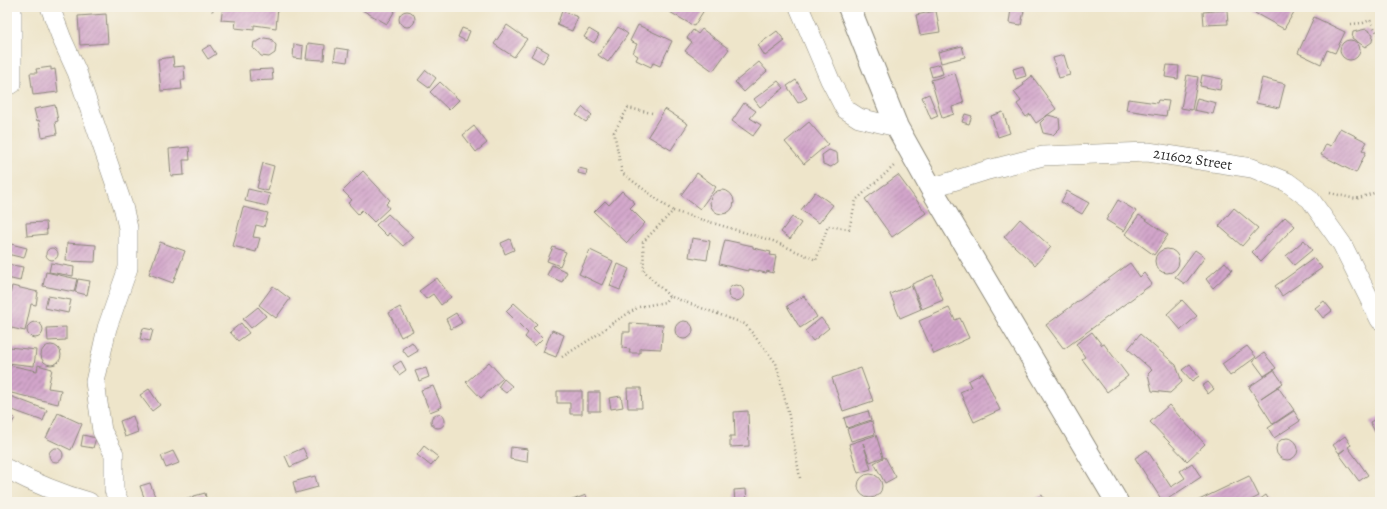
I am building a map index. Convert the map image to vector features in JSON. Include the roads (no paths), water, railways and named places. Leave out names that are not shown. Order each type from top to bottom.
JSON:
[{"type":"street","points":[[12,7],[12,84]]},
{"type":"street","points":[[50,7],[79,80],[123,206],[128,228],[128,268],[107,328],[95,382],[102,431],[114,454],[114,490],[119,502]]},
{"type":"street","points":[[799,7],[830,80],[845,109],[859,118],[897,127]]},
{"type":"street","points":[[849,7],[897,127],[931,188],[1117,502]]},
{"type":"street","name":"211602 Street","points":[[931,188],[988,170],[1042,156],[1148,152],[1252,168],[1287,182],[1310,199],[1342,244],[1380,320]]},
{"type":"street","points":[[7,468],[33,483],[64,495],[90,502]]}]
